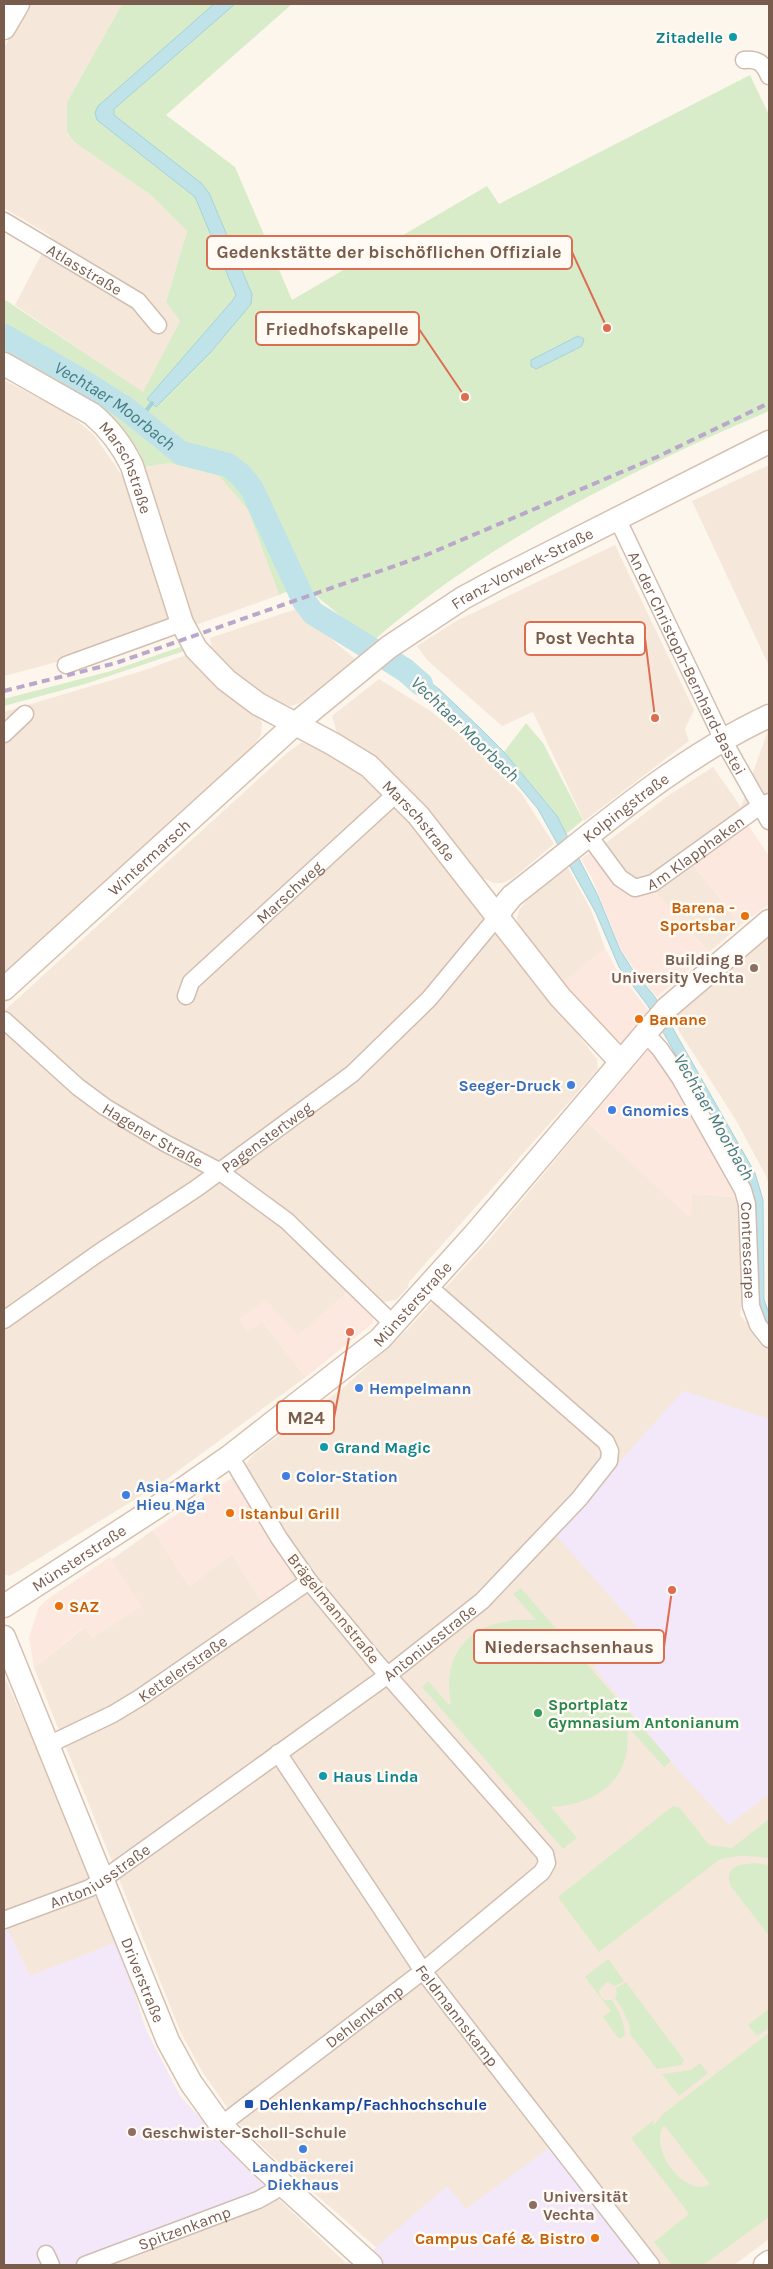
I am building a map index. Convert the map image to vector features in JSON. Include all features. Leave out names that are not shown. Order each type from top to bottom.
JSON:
[{"type":"street","points":[[4,28],[18,4]]},
{"type":"street","points":[[744,60],[756,60],[764,65],[769,76]]},
{"type":"street","name":"Atlasstraße","points":[[4,221],[138,301],[158,326]]},
{"type":"street","name":"Marschstraße","points":[[4,364],[92,414],[121,444],[134,472],[182,623],[196,649],[226,680],[258,704],[294,725],[333,744],[369,766],[397,792],[418,815],[560,997],[620,1062]]},
{"type":"street","name":"Franz-Vorwerk-Straße","points":[[294,725],[389,647],[463,598],[498,578],[769,442]]},
{"type":"street","name":"An der Christoph-Bernhard-Bastei","points":[[617,518],[723,740],[765,804]]},
{"type":"street","points":[[66,665],[182,623]]},
{"type":"street","points":[[4,734],[25,714]]},
{"type":"street","name":"Kolpingstraße","points":[[498,918],[503,907],[512,896],[652,785],[687,761],[769,716]]},
{"type":"street","name":"Wintermarsch","points":[[4,990],[294,725]]},
{"type":"street","name":"Marschweg","points":[[186,996],[191,982],[397,792]]},
{"type":"street","name":"Am Klapphaken","points":[[585,839],[620,878],[635,888],[652,883],[765,804],[769,821]]},
{"type":"street","name":"Pagenstertweg","points":[[4,1320],[219,1171],[352,1074],[429,1000],[498,918]]},
{"type":"street","name":"Münsterstraße","points":[[4,1606],[157,1507],[230,1456],[380,1339],[429,1286],[656,1022],[769,921]]},
{"type":"street","name":"Hagener Straße","points":[[4,1020],[78,1087],[104,1107],[165,1143],[219,1171],[296,1229],[394,1325]]},
{"type":"street","name":"Contrescarpe","points":[[656,1022],[660,1049],[680,1078],[743,1190],[747,1204],[752,1306],[758,1325],[769,1339]]},
{"type":"street","name":"Antoniusstraße","points":[[4,1920],[90,1888],[388,1675],[482,1601],[579,1498],[610,1461],[610,1451],[606,1442],[429,1286]]},
{"type":"street","name":"Brägelmannstraße","points":[[230,1456],[279,1538],[309,1581],[388,1675],[545,1854],[547,1863]]},
{"type":"street","name":"Kettelerstraße","points":[[48,1745],[113,1714],[141,1697],[309,1581]]},
{"type":"street","name":"Driverstraße","points":[[4,1637],[168,2041],[191,2083],[221,2125],[371,2265]]},
{"type":"street","name":"Feldmannskamp","points":[[278,1753],[423,1971],[651,2265]]},
{"type":"street","name":"Dehlenkamp","points":[[221,2125],[423,1971],[542,1872],[547,1863]]},
{"type":"street","name":"Spitzenkamp","points":[[85,2265],[258,2200],[274,2191],[281,2183]]},
{"type":"street","points":[[765,2265],[769,2262]]},
{"type":"shaded area","points":[[29,4],[122,4],[67,102],[67,133],[74,142],[151,195],[187,231],[166,302],[180,321],[143,393],[15,305],[51,236],[4,208],[4,48]]},
{"type":"shaded area","points":[[4,380],[69,414],[94,435],[123,477],[144,467],[169,463],[219,476],[248,510],[279,595],[193,626],[4,676]]},
{"type":"shaded area","points":[[769,465],[769,666],[692,501]]},
{"type":"shaded area","points":[[615,545],[694,710],[685,729],[689,741],[584,821],[533,712],[502,726],[427,660],[417,646],[458,620]]},
{"type":"shaded area","points":[[296,609],[355,659],[300,703],[290,706],[272,700],[226,667],[212,648],[210,638]]},
{"type":"shaded area","points":[[189,654],[206,676],[259,718],[262,723],[261,735],[253,746],[4,974],[4,712],[142,671]]},
{"type":"shaded area","points":[[379,679],[432,712],[484,755],[521,793],[554,844],[512,879],[502,883],[494,883],[480,877],[383,766],[337,733],[332,716]]},
{"type":"shaded area","points":[[769,727],[769,805],[741,808],[736,814],[683,852],[741,925],[709,952],[653,889],[630,875],[605,850],[603,845],[669,795],[713,767],[741,807]]},
{"type":"shaded area","points":[[302,742],[327,752],[362,775],[399,806],[597,1059],[598,1069],[409,1282],[408,1287],[396,1300],[384,1302],[373,1317],[348,1292],[298,1336],[262,1321],[306,1377],[160,1484],[10,1576],[4,1574],[4,1011],[287,753]]},
{"type":"shaded area","points":[[746,822],[769,856],[769,904],[741,925],[691,862]]},
{"type":"shaded area","points":[[603,845],[605,850],[630,875],[653,889],[709,952],[657,997],[640,978],[621,950],[592,878],[581,859]]},
{"type":"shaded area","points":[[568,868],[591,910],[605,948],[563,983],[519,929],[517,919],[519,910],[530,897]]},
{"type":"shaded area","points":[[769,935],[769,1187],[767,1178],[737,1122],[672,1020],[712,980],[717,982]]},
{"type":"shaded area","points":[[605,948],[616,969],[651,1014],[630,1040],[621,1042],[614,1040],[563,983]]},
{"type":"shaded area","points":[[651,1047],[675,1079],[741,1198],[692,1193],[692,1214],[688,1216],[587,1122]]},
{"type":"shaded area","points":[[587,1122],[688,1215],[692,1214],[692,1193],[741,1198],[743,1291],[740,1315],[769,1348],[769,2239],[734,2265],[396,2265],[273,2157],[239,2124],[203,2073],[181,2033],[34,1668],[85,1627],[92,1638],[141,1606],[111,1560],[153,1530],[189,1586],[232,1554],[264,1605],[292,1570],[262,1527],[275,1515],[246,1468],[246,1464],[253,1455],[343,1388],[409,1328],[489,1240]]},
{"type":"shaded area","points":[[348,1292],[373,1317],[373,1323],[306,1377],[262,1321],[248,1332],[239,1319],[266,1300],[298,1336]]},
{"type":"shaded area","points":[[683,1391],[769,1419],[769,1794],[729,1825],[674,1765],[594,1667],[637,1627],[555,1534]]},
{"type":"shaded area","points":[[230,1479],[234,1479],[262,1527],[292,1570],[292,1583],[264,1605],[232,1554],[189,1586],[153,1530]]},
{"type":"shaded area","points":[[110,1557],[141,1606],[92,1638],[84,1627],[34,1668],[29,1637],[38,1609],[45,1601]]},
{"type":"shaded area","points":[[4,1676],[68,1818],[128,1970],[145,2028],[180,2096],[248,2170],[348,2265],[4,2265]]},
{"type":"shaded area","points":[[6,1926],[30,1976],[117,1942],[145,2028],[180,2096],[211,2131],[266,2186],[265,2190],[249,2199],[73,2265],[4,2265],[4,1927]]},
{"type":"shaded area","name":"Universität Vechta","points":[[549,2148],[642,2265],[344,2265],[351,2258],[357,2264],[447,2186],[466,2209]]},
{"type":"green space","points":[[122,4],[292,4],[166,115],[235,167],[292,300],[487,186],[499,204],[750,75],[769,115],[769,411],[613,483],[561,511],[462,572],[372,642],[303,585],[279,595],[248,510],[219,476],[169,463],[144,467],[140,453],[124,430],[102,406],[4,352],[4,299],[143,392],[180,321],[166,302],[187,231],[151,195],[74,142],[67,132],[67,102]]},
{"type":"green space","points":[[183,646],[184,651],[85,684],[4,706],[4,699],[111,671]]},
{"type":"green space","points":[[526,723],[543,743],[583,820],[566,834],[557,816],[504,752]]},
{"type":"green space","name":"Sportplatz Gymnasium Antonianum","points":[[521,1588],[671,1761],[664,1767],[628,1727],[627,1751],[623,1765],[609,1785],[589,1799],[564,1806],[551,1807],[577,1838],[563,1849],[422,1687],[428,1681],[449,1705],[451,1703],[449,1683],[452,1665],[458,1650],[469,1638],[482,1629],[498,1623],[516,1620],[536,1620],[513,1594]]},
{"type":"green space","points":[[673,1806],[680,1808],[709,1845],[732,1848],[769,1819],[769,1858],[737,1856],[719,1860],[599,1952],[558,1897]]},
{"type":"green space","points":[[755,1863],[769,1865],[769,1936],[730,1885],[731,1870],[735,1867]]},
{"type":"green space","points":[[608,1959],[624,1981],[615,1986],[607,1982],[599,1990],[599,1994],[604,2000],[612,2000],[619,2012],[624,2025],[625,2035],[619,2039],[603,2017],[611,2011],[585,1977]]},
{"type":"green space","points":[[626,1982],[684,2060],[682,2065],[657,2069],[630,2034],[629,2024],[615,1998],[616,1988]]},
{"type":"green space","points":[[769,2009],[769,2028],[757,2036],[748,2025]]},
{"type":"green space","points":[[769,2033],[769,2217],[703,2265],[672,2265],[654,2242],[689,2214],[631,2138],[654,2120],[653,2126],[663,2114]],"holes":[[[664,2125],[710,2184],[700,2187],[690,2184],[680,2178],[671,2168],[661,2146],[660,2134]]]},
{"type":"green space","points":[[700,2063],[708,2073],[679,2096],[662,2074],[691,2070]]},
{"type":"water","points":[[214,4],[235,4],[114,109],[114,115],[201,183],[209,193],[252,294],[251,304],[210,353],[156,407],[147,399],[236,295],[195,197],[97,120],[95,113],[98,106]]},
{"type":"water","points":[[578,336],[584,339],[582,346],[536,369],[531,366],[531,360]]},
{"type":"water","points":[[400,660],[439,689],[481,729],[504,752],[557,816],[598,896],[620,950],[634,972],[655,997],[755,1173],[763,1200],[764,1300],[769,1313],[769,1329],[761,1315],[758,1302],[755,1212],[750,1184],[648,1006],[619,967],[596,913],[538,809],[493,755],[435,701],[391,666]]},
{"type":"waterway","name":"Vechtaer Moorbach","points":[[4,336],[125,408],[181,453],[228,465],[241,475],[252,489],[304,601],[313,613],[405,670],[421,684]]},
{"type":"waterway","points":[[140,419],[152,403]]},
{"type":"railway","points":[[4,691],[116,663],[426,555],[657,457],[769,403]]},
{"type":"place","name":"Zitadelle","points":[[733,37]]},
{"type":"place","name":"Gedenkstätte der bischöflichen Offiziale","points":[[607,328]]},
{"type":"place","name":"Friedhofskapelle","points":[[465,397]]},
{"type":"place","name":"Post Vechta","points":[[655,718]]},
{"type":"place","name":"Barena - Sportsbar","points":[[745,916]]},
{"type":"place","name":"Building B University Vechta","points":[[754,968]]},
{"type":"place","name":"Banane","points":[[639,1019]]},
{"type":"place","name":"Seeger-Druck","points":[[571,1085]]},
{"type":"place","name":"Gnomics","points":[[612,1110]]},
{"type":"place","name":"M24","points":[[350,1332]]},
{"type":"place","name":"Hempelmann","points":[[359,1388]]},
{"type":"place","name":"Grand Magic","points":[[324,1447]]},
{"type":"place","name":"Color-Station","points":[[286,1476]]},
{"type":"place","name":"Asia-Markt Hieu Nga","points":[[126,1495]]},
{"type":"place","name":"Istanbul Grill","points":[[230,1513]]},
{"type":"place","name":"Niedersachsenhaus","points":[[672,1590]]},
{"type":"place","name":"SAZ","points":[[59,1606]]},
{"type":"place","name":"Sportplatz Gymnasium Antonianum","points":[[538,1713]]},
{"type":"place","name":"Haus Linda","points":[[323,1776]]},
{"type":"place","name":"Dehlenkamp/Fachhochschule","points":[[249,2104]]},
{"type":"place","name":"Geschwister-Scholl-Schule","points":[[132,2132]]},
{"type":"place","name":"Landbäckerei Diekhaus","points":[[303,2149]]},
{"type":"place","name":"Universität Vechta","points":[[533,2205]]},
{"type":"place","name":"Campus Café & Bistro","points":[[595,2238]]}]
